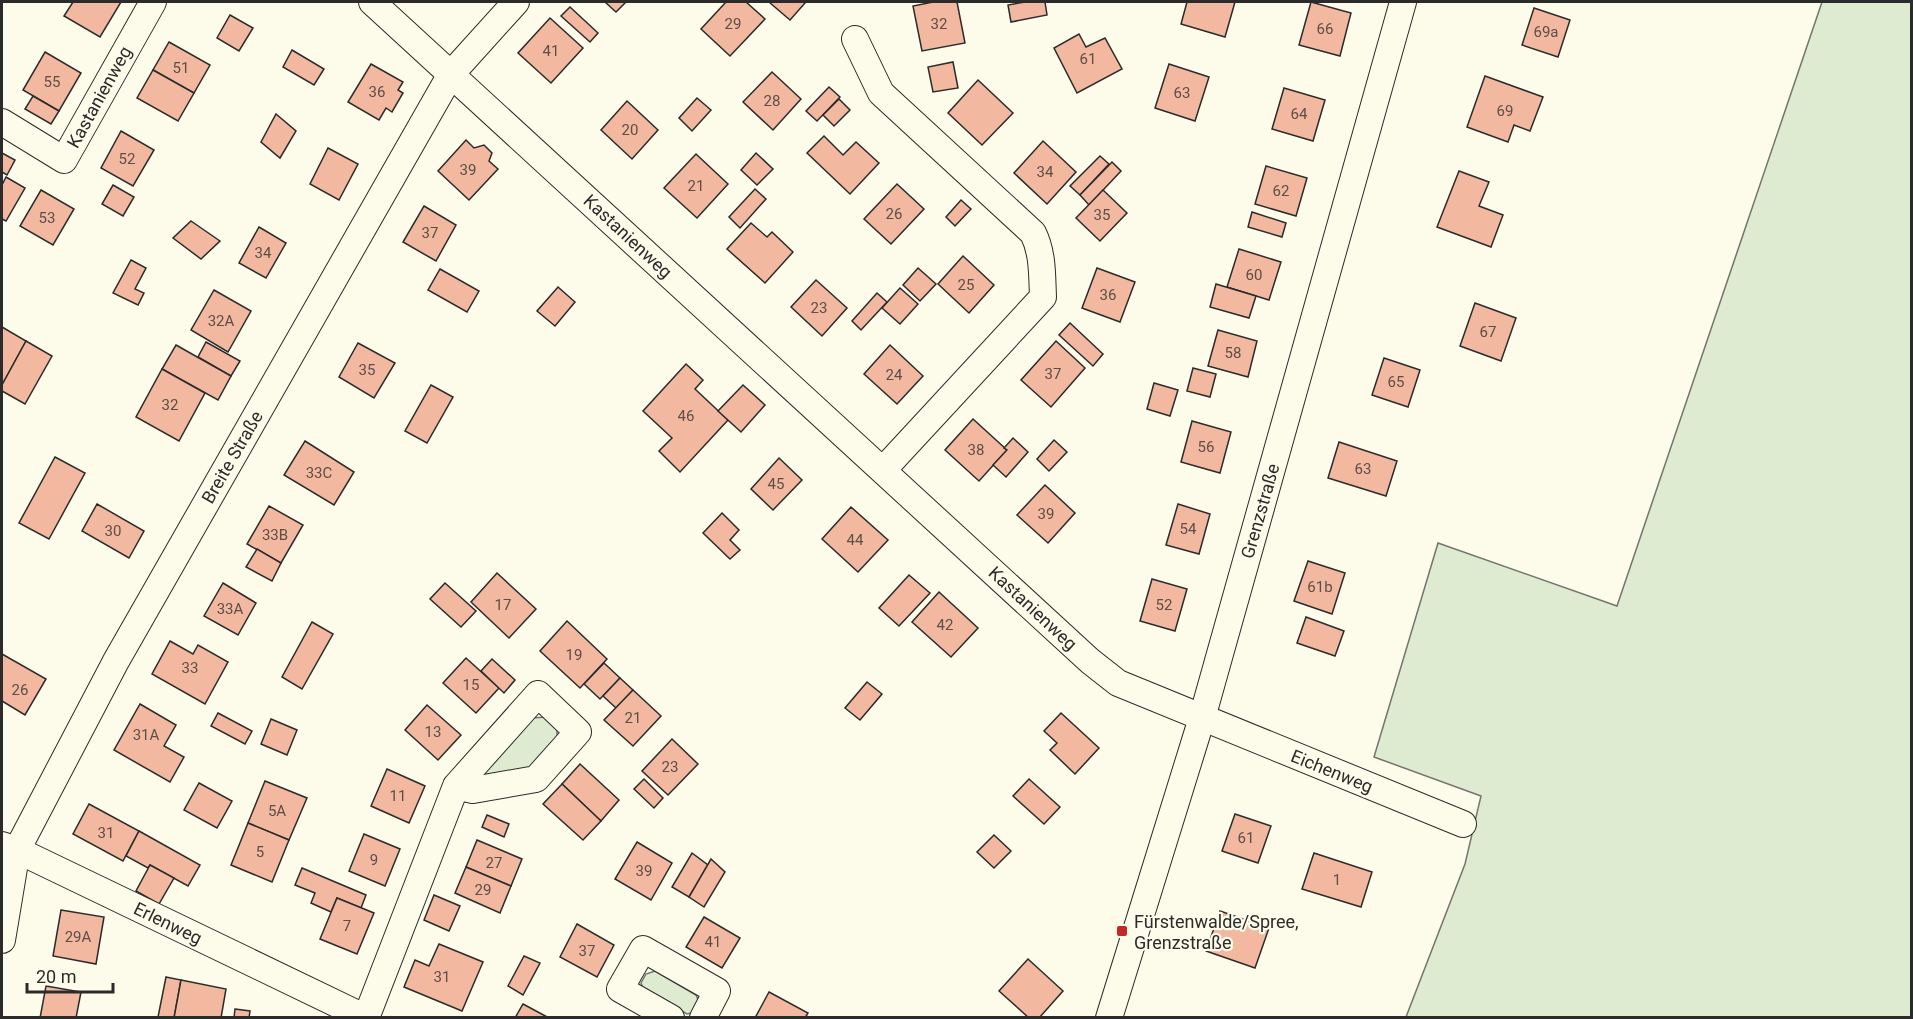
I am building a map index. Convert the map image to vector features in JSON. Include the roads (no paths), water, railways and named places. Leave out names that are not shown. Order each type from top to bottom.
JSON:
[{"type":"street","name":"Kastanienweg","points":[[2,122],[64,160],[153,2]]},
{"type":"street","name":"Kastanienweg","points":[[372,2],[1090,661],[1118,682],[1202,718]]},
{"type":"street","name":"Breite Straße","points":[[2,940],[9,848],[451,74],[516,2]]},
{"type":"street","name":"Grenzstraße","points":[[1109,1017],[1202,718],[1403,2]]},
{"type":"street","points":[[855,39],[881,93],[1033,233],[1041,258],[1043,297],[883,470]]},
{"type":"street","name":"Erlenweg","points":[[9,848],[366,1017],[456,786],[538,694],[578,732],[536,779],[473,790],[456,786]]},
{"type":"street","name":"Eichenweg","points":[[1202,718],[1463,824]]},
{"type":"street","points":[[671,1017],[620,989],[642,948],[717,991],[703,1017]]},
{"type":"place","name":"Fürstenwalde/Spree, Grenzstraße","points":[[1122,931]]}]
